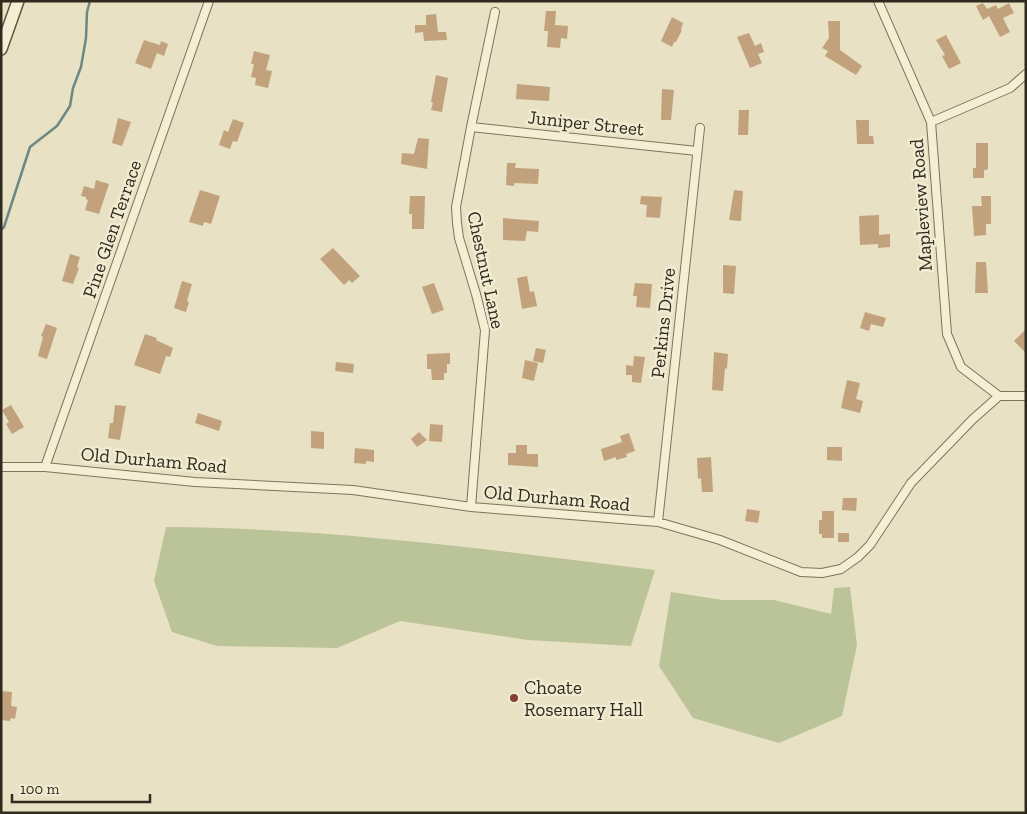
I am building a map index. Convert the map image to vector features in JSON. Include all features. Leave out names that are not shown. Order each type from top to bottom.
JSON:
[{"type":"main road","points":[[1,49],[18,1]]},
{"type":"street","name":"Pine Glen Terrace","points":[[45,467],[209,1]]},
{"type":"street","name":"Mapleview Road","points":[[878,1],[930,122],[947,334],[961,367],[999,396]]},
{"type":"street","name":"Chestnut Lane","points":[[470,507],[485,330],[459,238],[456,207],[495,12]]},
{"type":"street","points":[[930,122],[1010,88],[1026,74]]},
{"type":"street","name":"Juniper Street","points":[[471,128],[697,151]]},
{"type":"street","name":"Perkins Drive","points":[[658,522],[700,128]]},
{"type":"street","name":"Old Durham Road","points":[[1,467],[45,467],[195,482],[353,490],[470,507],[658,522],[720,540],[801,572],[822,573],[841,569],[870,546],[911,483],[967,425],[999,396]]},
{"type":"street","points":[[999,396],[1026,396]]},
{"type":"green space","points":[[166,527],[289,531],[411,541],[655,570],[631,646],[528,640],[400,621],[337,648],[217,646],[172,632],[154,581]]},
{"type":"green space","points":[[850,587],[857,645],[842,716],[779,743],[693,718],[659,666],[671,592],[723,600],[774,600],[831,614],[834,588]]},
{"type":"building","points":[[983,3],[987,9],[996,5],[998,9],[1009,3],[1014,13],[1003,18],[1010,32],[1000,37],[989,16],[983,20],[976,6]]},
{"type":"building","points":[[546,11],[556,11],[555,25],[568,26],[567,39],[561,38],[560,48],[547,47],[548,31],[544,31]]},
{"type":"building","points":[[436,14],[438,32],[446,32],[447,40],[424,41],[423,32],[415,33],[415,25],[426,25],[426,15]]},
{"type":"building","points":[[672,17],[683,23],[682,30],[672,47],[661,41]]},
{"type":"building","points":[[828,21],[840,21],[840,50],[862,66],[856,75],[825,56],[828,51],[822,48],[829,38]]},
{"type":"building","points":[[749,33],[755,46],[761,43],[764,52],[758,54],[762,63],[750,68],[737,37]]},
{"type":"building","points":[[946,35],[961,63],[949,69],[942,56],[945,55],[936,40]]},
{"type":"building","points":[[144,40],[160,45],[161,41],[168,44],[164,56],[157,53],[151,69],[135,63]]},
{"type":"building","points":[[254,51],[270,55],[266,70],[272,71],[268,88],[255,85],[256,78],[251,77]]},
{"type":"building","points":[[436,75],[448,78],[442,112],[431,110]]},
{"type":"building","points":[[517,84],[550,87],[549,101],[516,99]]},
{"type":"building","points":[[662,89],[674,90],[671,120],[661,120]]},
{"type":"building","points":[[739,110],[749,110],[748,135],[738,135]]},
{"type":"building","points":[[118,118],[131,122],[122,146],[112,143]]},
{"type":"building","points":[[233,119],[244,123],[237,142],[233,141],[230,149],[219,145],[224,130],[228,132]]},
{"type":"building","points":[[856,120],[869,120],[869,136],[873,136],[874,144],[857,144]]},
{"type":"building","points":[[418,138],[429,139],[427,169],[401,164],[402,153],[414,154]]},
{"type":"building","points":[[976,143],[988,143],[988,168],[984,170],[984,178],[973,178],[973,168],[976,168]]},
{"type":"building","points":[[507,163],[516,163],[515,168],[539,169],[538,184],[514,183],[514,186],[506,185]]},
{"type":"building","points":[[96,180],[109,184],[99,214],[85,210],[88,200],[86,197],[81,196],[84,186],[94,189]]},
{"type":"building","points":[[200,190],[220,196],[211,224],[204,222],[203,226],[189,222]]},
{"type":"building","points":[[734,190],[743,191],[741,221],[729,220]]},
{"type":"building","points":[[410,196],[425,196],[424,229],[412,229],[412,214],[409,214]]},
{"type":"building","points":[[641,196],[662,197],[660,218],[646,217],[647,205],[640,204]]},
{"type":"building","points":[[981,196],[991,196],[991,224],[986,224],[986,235],[974,236],[972,206],[982,206]]},
{"type":"building","points":[[879,215],[879,235],[890,234],[890,247],[878,248],[878,244],[860,245],[859,216]]},
{"type":"building","points":[[503,218],[539,221],[538,232],[527,231],[525,241],[503,240]]},
{"type":"building","points":[[333,248],[360,276],[352,283],[349,280],[344,285],[320,259]]},
{"type":"building","points":[[70,254],[80,257],[77,267],[79,268],[73,284],[62,281]]},
{"type":"building","points":[[976,262],[986,262],[988,293],[975,293]]},
{"type":"building","points":[[723,265],[736,266],[734,294],[723,293]]},
{"type":"building","points":[[527,276],[530,292],[534,291],[537,306],[522,309],[517,278]]},
{"type":"building","points":[[182,281],[192,284],[186,312],[174,308]]},
{"type":"building","points":[[434,283],[444,310],[432,314],[422,287]]},
{"type":"building","points":[[635,283],[652,284],[650,308],[636,307],[637,296],[633,296]]},
{"type":"building","points":[[865,312],[886,318],[883,327],[871,324],[869,331],[860,328]]},
{"type":"building","points":[[46,324],[57,328],[47,359],[38,356],[43,337],[41,336]]},
{"type":"building","points":[[1026,329],[1026,353],[1014,341]]},
{"type":"building","points":[[145,334],[157,338],[156,340],[173,348],[170,357],[166,356],[160,374],[134,365]]},
{"type":"building","points":[[536,348],[546,350],[543,363],[533,361]]},
{"type":"building","points":[[714,352],[728,354],[723,391],[712,390]]},
{"type":"building","points":[[450,353],[450,364],[447,364],[447,373],[444,373],[444,380],[432,380],[431,369],[427,369],[427,354]]},
{"type":"building","points":[[634,356],[645,357],[641,383],[632,382],[632,375],[626,375],[626,365],[633,366]]},
{"type":"building","points":[[525,360],[538,363],[534,381],[522,378]]},
{"type":"building","points":[[336,362],[354,364],[353,373],[335,371]]},
{"type":"building","points":[[847,380],[860,383],[856,399],[863,401],[860,413],[841,408]]},
{"type":"building","points":[[11,405],[24,427],[12,434],[6,424],[9,422],[2,410]]},
{"type":"building","points":[[115,405],[126,406],[120,440],[108,438],[110,423],[113,423]]},
{"type":"building","points":[[198,413],[222,421],[219,431],[195,423]]},
{"type":"building","points":[[430,424],[443,425],[442,442],[429,441]]},
{"type":"building","points":[[311,431],[324,432],[324,449],[311,448]]},
{"type":"building","points":[[419,432],[427,440],[417,447],[411,439]]},
{"type":"building","points":[[629,433],[635,451],[626,454],[627,457],[616,460],[616,457],[604,461],[601,449],[622,442],[620,436]]},
{"type":"building","points":[[516,445],[527,445],[527,454],[538,454],[538,467],[508,465],[508,453],[516,453]]},
{"type":"building","points":[[827,447],[842,447],[842,461],[827,460]]},
{"type":"building","points":[[355,448],[374,450],[374,462],[366,461],[366,464],[354,463]]},
{"type":"building","points":[[711,457],[713,492],[702,492],[701,478],[698,479],[697,458]]},
{"type":"building","points":[[843,498],[857,498],[856,511],[842,510]]},
{"type":"building","points":[[747,509],[760,511],[758,523],[745,521]]},
{"type":"building","points":[[822,511],[834,511],[834,538],[822,538],[822,534],[819,534],[819,520],[822,520]]},
{"type":"building","points":[[838,533],[849,533],[849,542],[838,542]]},
{"type":"building","points":[[1,691],[12,692],[11,706],[17,707],[15,719],[11,718],[10,721],[1,720]]},
{"type":"waterway","points":[[1,230],[4,227],[30,147],[57,126],[70,106],[73,88],[81,67],[90,1]]},
{"type":"place","name":"Choate Rosemary Hall","points":[[514,698]]}]
